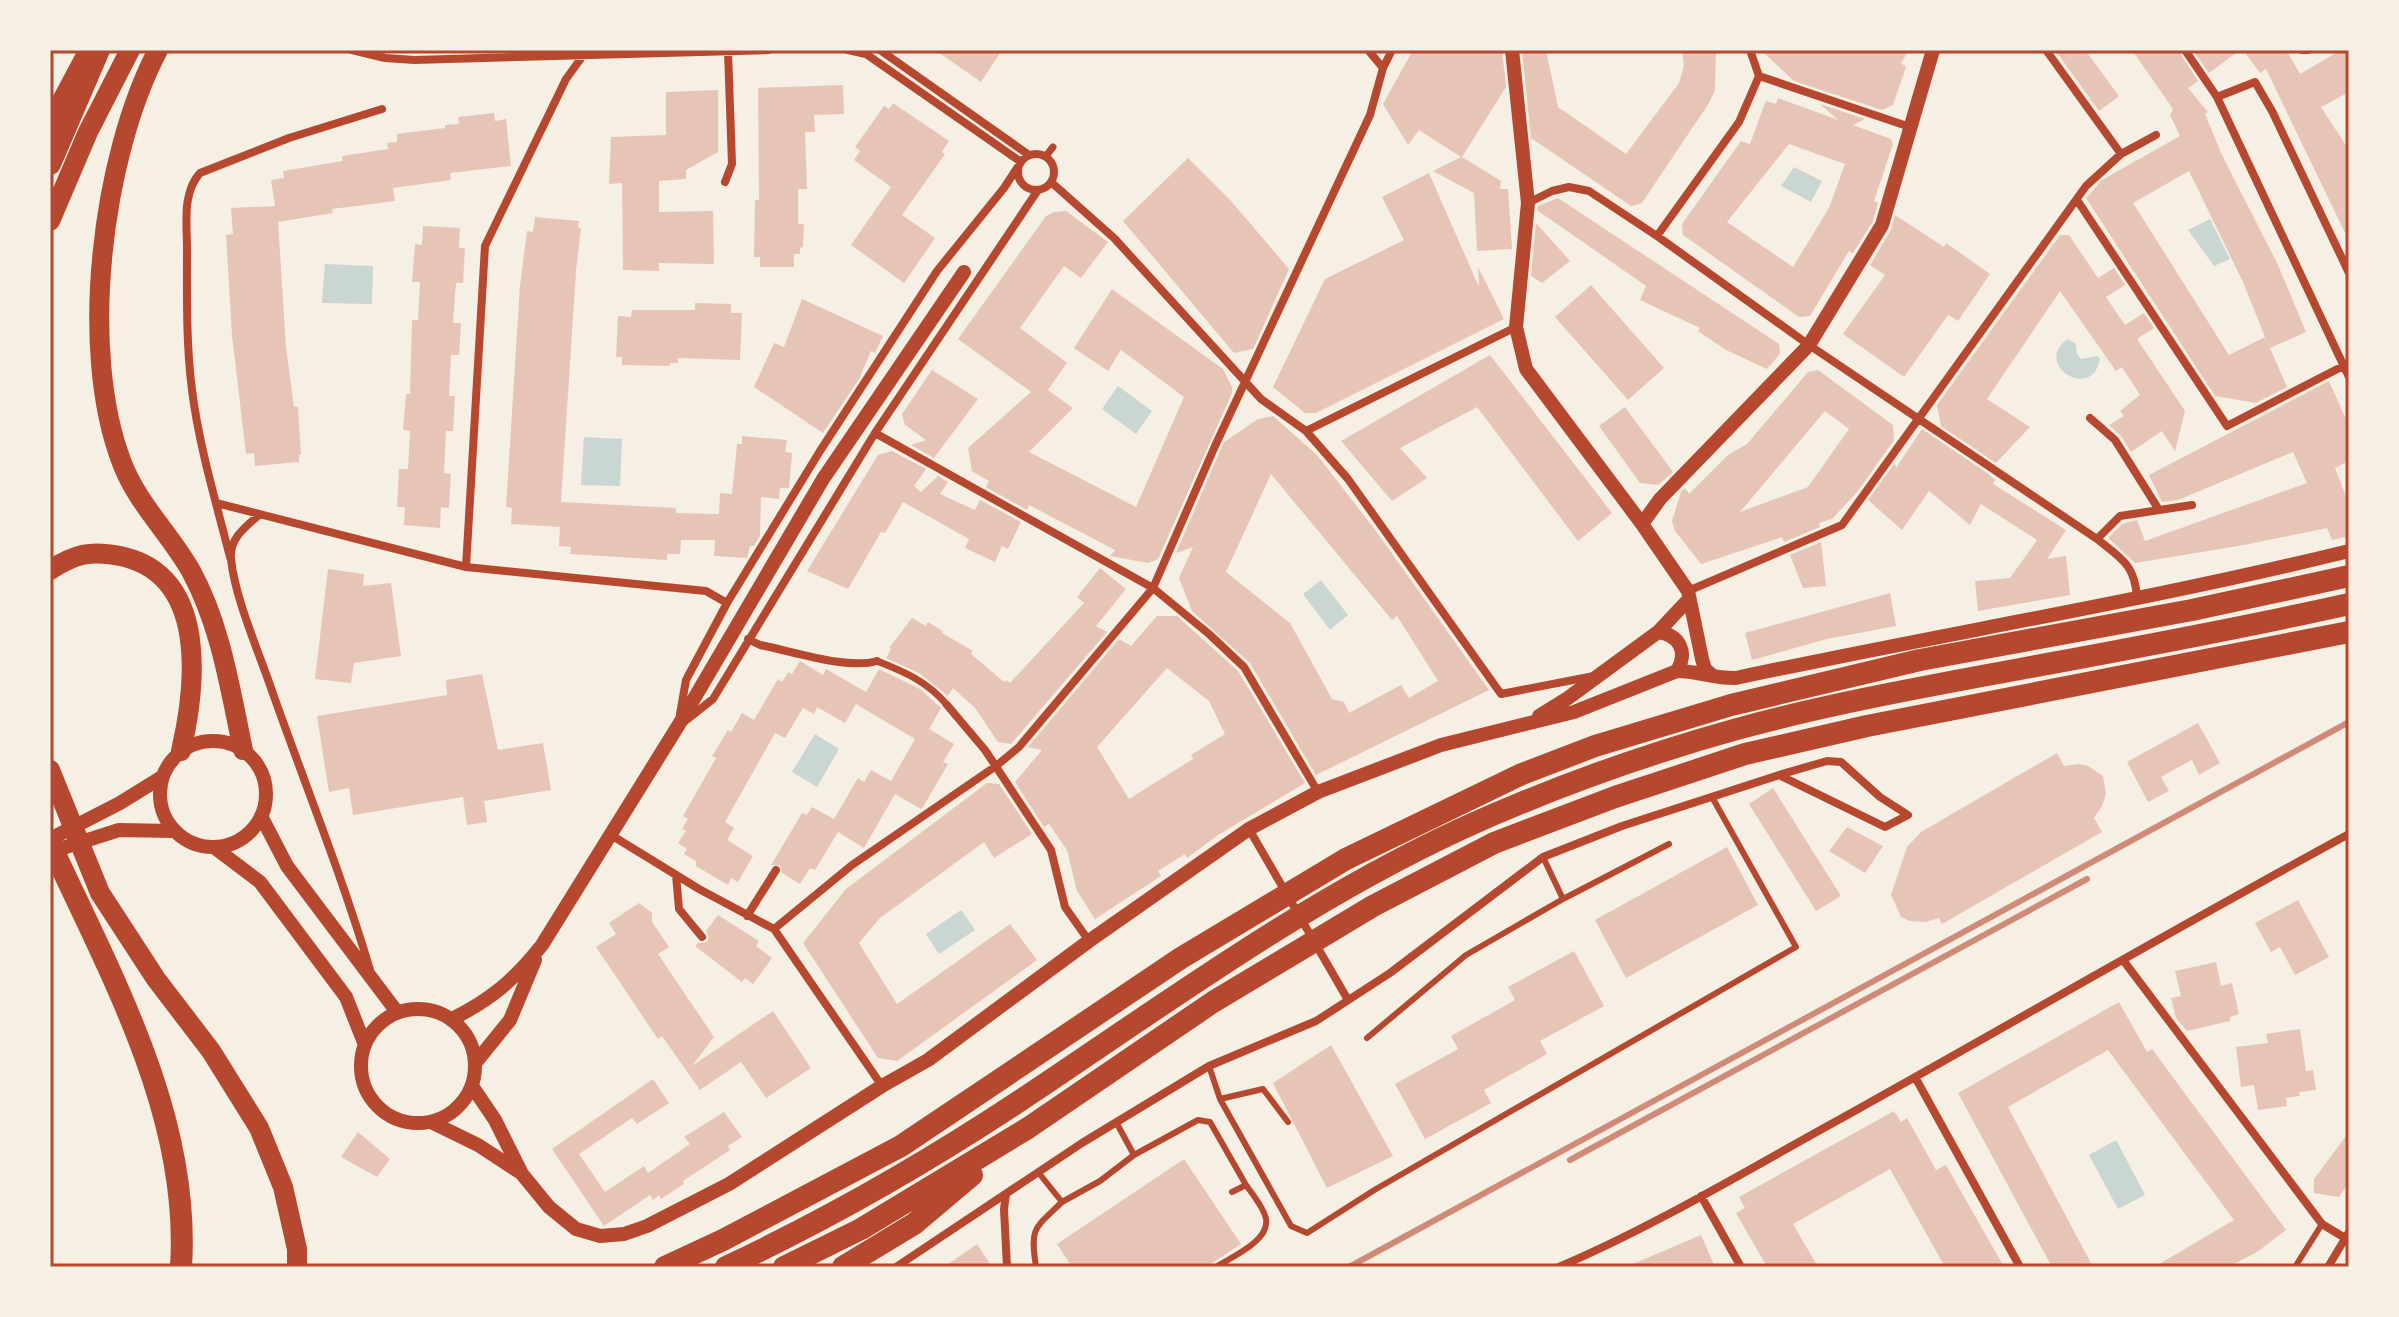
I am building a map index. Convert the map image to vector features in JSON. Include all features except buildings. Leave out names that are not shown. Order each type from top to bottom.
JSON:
[{"type":"highway","points":[[50,123],[89,50]]},
{"type":"highway","points":[[50,164],[99,50]]},
{"type":"highway","points":[[50,221],[88,132],[130,50]]},
{"type":"highway","points":[[158,50],[130,116],[107,214],[99,368],[107,416],[123,466],[190,569],[215,623],[243,750]]},
{"type":"highway","points":[[50,570],[71,556],[103,553],[134,559],[162,577],[181,605],[192,642],[193,687],[181,751]]},
{"type":"highway","points":[[665,1267],[723,1240],[901,1146],[1181,958],[1346,859],[1522,774],[1595,746],[1745,701],[1920,660],[2192,610],[2349,576]]},
{"type":"highway","points":[[726,1267],[802,1230],[913,1168],[1019,1101],[1245,948],[1328,899],[1459,830],[1537,797],[1693,742],[1864,698],[2200,636],[2349,604]]},
{"type":"highway","points":[[784,1267],[861,1229],[1028,1128],[1213,1002],[1373,906],[1494,843],[1615,797],[1745,754],[1867,726],[2349,632]]},
{"type":"highway","points":[[50,770],[100,893]]},
{"type":"highway","points":[[50,799],[73,849],[100,893],[156,979],[211,1051],[259,1128],[283,1187],[297,1249],[297,1267]]},
{"type":"highway","points":[[50,841],[152,1074],[174,1155],[183,1244],[181,1267]]},
{"type":"highway","points":[[843,1267],[914,1224],[1028,1128]]},
{"type":"street","points":[[352,50],[385,58],[414,60],[585,52],[769,50]]},
{"type":"street","points":[[848,50],[866,52],[1021,162]]},
{"type":"street","points":[[880,50],[1029,155],[1046,156]]},
{"type":"street","points":[[1368,50],[1383,68]]},
{"type":"street","points":[[774,929],[852,865],[1019,747],[1153,588],[1370,115],[1383,68],[1392,50]]},
{"type":"street","points":[[1512,50],[1528,203],[1516,327],[1526,369],[1642,524],[1689,595],[1702,659],[1705,669],[1712,675]]},
{"type":"street","points":[[1657,236],[1739,122],[1759,76],[1750,50]]},
{"type":"street","points":[[1642,524],[1660,499],[1809,345],[1882,225],[1933,50]]},
{"type":"street","points":[[2046,50],[2121,154]]},
{"type":"street","points":[[2185,50],[2217,97],[2346,364],[2349,377]]},
{"type":"street","points":[[725,182],[732,164],[728,51]]},
{"type":"street","points":[[466,567],[485,246],[566,79],[585,52]]},
{"type":"street","points":[[1759,76],[1910,127]]},
{"type":"street","points":[[2217,97],[2255,82],[2272,111],[2349,273]]},
{"type":"street","points":[[372,979],[347,892],[325,843],[246,616],[216,503],[192,390],[187,297],[187,200],[191,183],[200,173],[289,138],[382,109]]},
{"type":"street","points":[[1532,720],[1568,698],[1658,632],[1689,595],[1842,525],[2086,186],[2121,154],[2156,135]]},
{"type":"street","points":[[1046,156],[1053,147]]},
{"type":"street","points":[[678,726],[686,680],[727,603],[897,330],[937,271],[1029,155]]},
{"type":"street","points":[[678,726],[713,699],[875,433],[1038,190],[1051,182],[1054,170],[1046,156]]},
{"type":"street","points":[[1021,162],[1018,173],[1022,184],[1038,190]]},
{"type":"street","points":[[1051,182],[1114,238],[1261,399],[1306,431],[1348,479],[1501,694],[1571,678],[1595,676]]},
{"type":"street","points":[[1528,203],[1552,191],[1569,187],[1589,191],[1809,345],[2097,539],[2126,561],[2136,579],[2137,598]]},
{"type":"street","points":[[2077,200],[2227,426],[2346,364]]},
{"type":"street","points":[[476,1062],[510,1020],[542,945],[678,726],[823,479],[964,272]]},
{"type":"street","points":[[1306,431],[1516,327]]},
{"type":"street","points":[[2090,418],[2115,440],[2159,510]]},
{"type":"street","points":[[875,433],[1153,588],[1244,667],[1318,792]]},
{"type":"street","points":[[216,503],[466,567],[706,591],[727,603]]},
{"type":"street","points":[[2097,539],[2120,516],[2192,505]]},
{"type":"street","points":[[230,557],[237,534],[259,515]]},
{"type":"street","points":[[472,1086],[495,1120],[522,1174],[549,1207],[576,1229],[600,1236],[624,1234],[647,1226],[729,1184],[928,1060],[1089,941],[1249,829],[1318,792],[1441,745],[1574,712],[1672,673],[1736,678],[1872,648],[2137,598],[2349,551]]},
{"type":"street","points":[[1658,632],[1675,638],[1681,646],[1682,658],[1672,673]]},
{"type":"street","points":[[748,639],[760,645],[841,662],[867,664],[877,661],[918,678],[934,690],[996,766],[1051,850],[1065,907],[1089,941]]},
{"type":"street","points":[[218,741],[243,750],[262,773],[266,802],[261,816],[247,835],[238,842],[215,848],[192,844],[173,831],[160,805],[166,767],[192,744],[218,741]]},
{"type":"street","points":[[896,1267],[1038,1172],[1209,1066],[1316,1021],[1437,939],[1543,857],[1622,826],[1779,775],[1827,761],[1841,762],[1880,797],[1908,815],[1885,827],[1779,775]]},
{"type":"street","points":[[50,841],[162,777]]},
{"type":"street","points":[[261,816],[287,866],[397,1012]]},
{"type":"street","points":[[1249,829],[1348,1000]]},
{"type":"street","points":[[50,852],[119,830],[173,831]]},
{"type":"street","points":[[1559,1267],[1701,1196],[2349,834]]},
{"type":"street","points":[[611,835],[774,929],[882,1086]]},
{"type":"street","points":[[215,848],[260,882],[346,997],[365,1045]]},
{"type":"street","points":[[747,916],[776,870]]},
{"type":"street","points":[[676,875],[679,909],[702,937]]},
{"type":"street","points":[[452,1019],[506,986],[542,945]]},
{"type":"street","points":[[2123,960],[2322,1224],[2347,1235],[2328,1267]]},
{"type":"street","points":[[416,1008],[435,1011],[452,1019],[464,1031],[472,1046],[476,1062],[472,1086],[460,1106],[431,1122],[410,1123],[391,1116],[375,1103],[364,1085],[361,1065],[365,1045],[373,1031],[397,1012],[416,1008]]},
{"type":"street","points":[[1915,1077],[2020,1267]]},
{"type":"street","points":[[431,1122],[478,1145],[522,1174]]},
{"type":"street","points":[[1006,1194],[1007,1267]]},
{"type":"street","points":[[1701,1196],[1741,1267]]},
{"type":"lane","points":[[1209,1066],[1220,1099],[1291,1226],[1307,1233],[1376,1189],[1796,947],[1712,797]]},
{"type":"lane","points":[[1367,1038],[1466,955],[1563,899],[1669,844]]},
{"type":"lane","points":[[1543,857],[1563,899]]},
{"type":"lane","points":[[1220,1099],[1263,1089],[1288,1122]]},
{"type":"lane","points":[[1036,1267],[1032,1239],[1036,1227],[1062,1202],[1100,1181],[1134,1155],[1198,1120],[1210,1122],[1266,1216],[1266,1227],[1260,1238],[1216,1267]]},
{"type":"lane","points":[[1116,1122],[1134,1155]]},
{"type":"lane","points":[[1038,1172],[1062,1202]]},
{"type":"lane","points":[[1232,1192],[1246,1185]]},
{"type":"lane","points":[[2295,1267],[2322,1224]]},
{"type":"shaded area","points":[[1794,167],[1822,181],[1811,202],[1781,186]]},
{"type":"shaded area","points":[[2210,219],[2230,259],[2214,266],[2188,230]]},
{"type":"shaded area","points":[[325,264],[373,266],[372,304],[322,303]]},
{"type":"shaded area","points":[[2068,339],[2076,344],[2081,359],[2100,358],[2095,371],[2087,378],[2077,379],[2060,368],[2056,359],[2058,349]]},
{"type":"shaded area","points":[[1118,386],[1152,411],[1136,434],[1102,409]]},
{"type":"shaded area","points":[[584,437],[622,439],[620,486],[581,485]]},
{"type":"shaded area","points":[[1321,580],[1348,615],[1330,630],[1303,594]]},
{"type":"shaded area","points":[[815,734],[839,749],[817,787],[792,772]]},
{"type":"shaded area","points":[[961,910],[975,930],[939,954],[926,934]]},
{"type":"shaded area","points":[[2116,1140],[2145,1195],[2118,1209],[2089,1155]]},
{"type":"railway","points":[[1349,1267],[2349,722]]},
{"type":"railway","points":[[1570,1160],[2087,879]]}]
